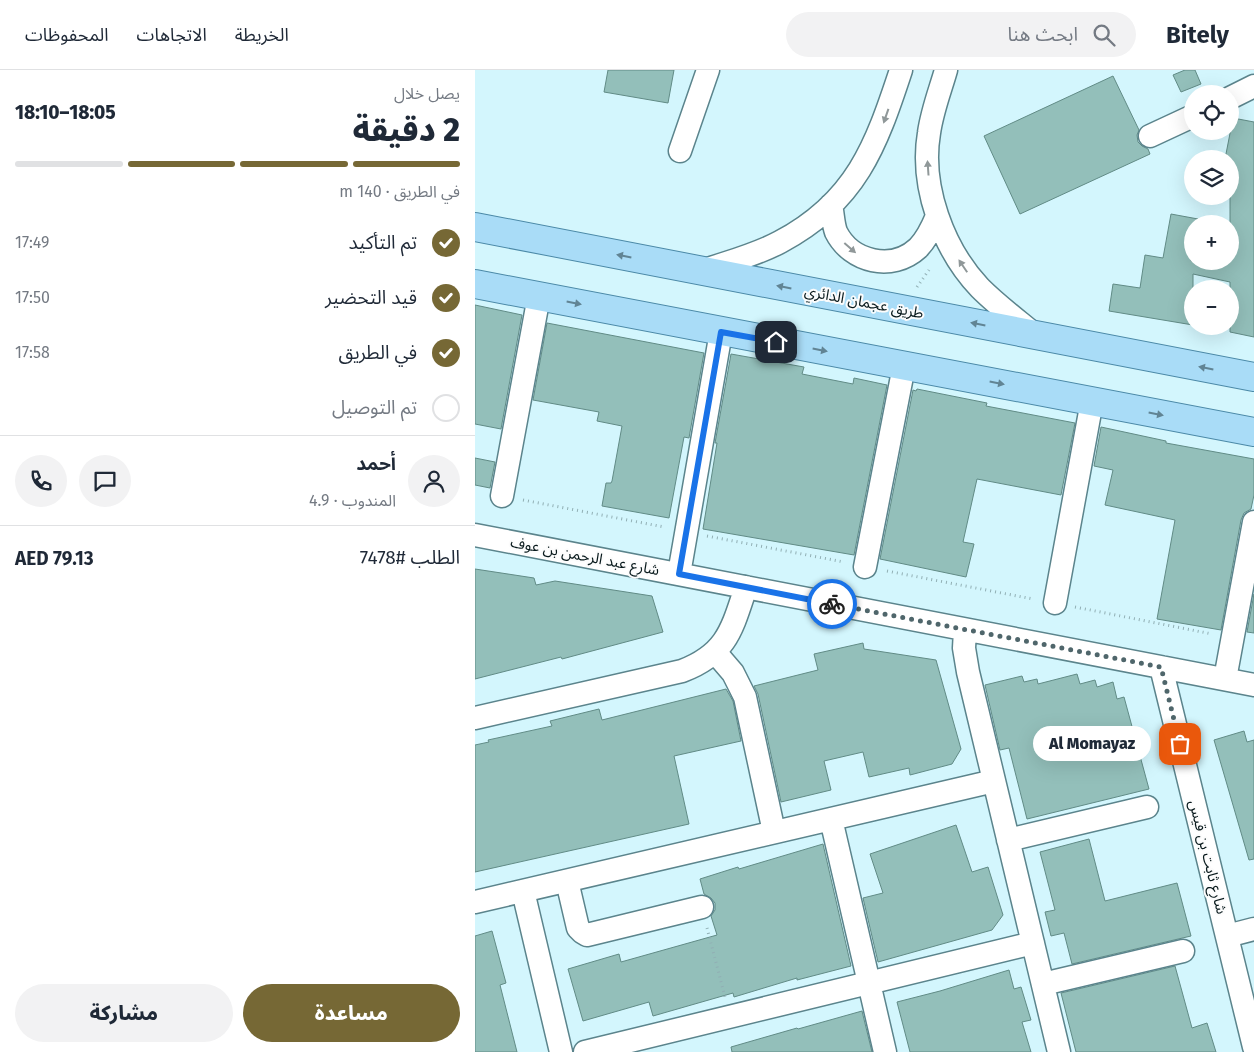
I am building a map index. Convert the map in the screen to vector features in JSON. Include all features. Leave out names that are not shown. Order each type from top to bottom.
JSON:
[{"type":"main road","name":"طريق عجمان الدائري","points":[[475,227],[1254,377]]},
{"type":"main road","points":[[475,284],[1254,432]]},
{"type":"street","points":[[680,152],[707,70]]},
{"type":"street","points":[[702,271],[760,251],[779,242],[815,219],[846,190],[868,157],[884,121],[901,70]]},
{"type":"street","points":[[946,70],[933,110],[928,134],[929,176],[937,216],[955,254],[979,287],[1035,335]]},
{"type":"street","points":[[1239,94],[1254,86]]},
{"type":"street","points":[[1150,136],[1184,120]]},
{"type":"street","points":[[831,205],[835,229],[849,249],[859,256],[883,262],[895,260],[916,250],[925,241],[937,216]]},
{"type":"street","points":[[502,496],[539,296]]},
{"type":"street","points":[[679,574],[721,332]]},
{"type":"street","points":[[865,566],[904,366]]},
{"type":"street","points":[[1055,603],[1092,402]]},
{"type":"street","points":[[1225,680],[1254,522]]},
{"type":"street","name":"شارع عبد الرحمن بن عوف","points":[[475,535],[1254,685]]},
{"type":"street","points":[[475,718],[682,671],[705,660],[715,652],[730,632],[747,587]]},
{"type":"street","points":[[965,630],[964,648],[966,660],[1059,1052]]},
{"type":"street","points":[[715,652],[733,672],[745,696],[774,832]]},
{"type":"street","name":"شارع ثابت بن قيس","points":[[1161,667],[1254,1048]]},
{"type":"street","points":[[475,902],[994,781]]},
{"type":"street","points":[[1008,840],[1147,807]]},
{"type":"street","points":[[831,819],[885,1052]]},
{"type":"street","points":[[567,881],[577,928],[587,934],[702,907]]},
{"type":"street","points":[[523,891],[561,1052]]},
{"type":"street","points":[[1227,936],[1254,929]]},
{"type":"street","points":[[585,1052],[1033,943]]},
{"type":"street","points":[[1043,984],[1183,950]]},
{"type":"path","points":[[905,310],[916,288],[929,270],[955,254]]},
{"type":"path","points":[[702,907],[730,1017]]},
{"type":"building","points":[[608,70],[674,70],[668,103],[604,92]]},
{"type":"building","points":[[1185,70],[1195,70],[1201,84],[1184,85],[1184,91],[1181,92],[1173,75]]},
{"type":"building","points":[[1113,76],[1139,130],[1137,135],[1138,142],[1148,149],[1150,154],[1020,214],[984,136]]},
{"type":"building","points":[[1239,119],[1254,122],[1254,337],[1239,334],[1239,280],[1221,280],[1193,274],[1193,280],[1184,280],[1184,324],[1109,311],[1113,284],[1140,288],[1145,255],[1163,258],[1171,214],[1184,216],[1184,270],[1239,270],[1239,215],[1230,215],[1230,205],[1239,205],[1239,150],[1227,150],[1229,140],[1239,140]]},
{"type":"building","points":[[475,305],[522,315],[501,429],[475,424]]},
{"type":"building","points":[[547,323],[704,353],[689,438],[684,437],[669,518],[602,506],[606,483],[611,483],[612,481],[622,426],[597,421],[599,412],[533,400]]},
{"type":"building","points":[[731,354],[804,367],[802,374],[853,384],[854,378],[887,385],[854,555],[703,529],[717,443],[715,443]]},
{"type":"building","points":[[917,389],[987,403],[986,406],[1075,423],[1061,495],[977,479],[963,542],[974,544],[966,577],[880,559],[913,390],[916,391]]},
{"type":"building","points":[[1101,427],[1166,441],[1166,443],[1254,459],[1254,495],[1251,509],[1244,513],[1241,520],[1221,630],[1157,619],[1175,520],[1105,505],[1113,470],[1094,466]]},
{"type":"building","points":[[475,458],[495,462],[490,488],[475,485]]},
{"type":"building","points":[[475,569],[534,578],[536,585],[555,581],[652,596],[663,632],[562,659],[561,657],[475,679]]},
{"type":"building","points":[[1254,594],[1254,633],[1247,632]]},
{"type":"building","points":[[863,643],[864,649],[936,660],[961,749],[952,764],[910,775],[909,768],[869,777],[863,752],[824,761],[831,790],[781,802],[758,694],[754,686],[818,670],[814,654]]},
{"type":"building","points":[[1077,674],[1080,684],[1095,680],[1097,687],[1113,682],[1117,699],[1124,697],[1149,789],[1027,819],[1009,748],[1000,750],[985,685],[1022,676],[1024,682],[1037,679],[1038,684]]},
{"type":"building","points":[[726,689],[733,701],[741,741],[674,756],[689,824],[475,872],[475,745],[489,742],[488,740],[552,726],[550,721],[599,709],[602,720]]},
{"type":"building","points":[[1244,731],[1247,742],[1254,740],[1254,859],[1249,860],[1214,740]]},
{"type":"building","points":[[956,825],[972,872],[988,867],[1003,915],[992,930],[878,962],[863,898],[883,893],[870,854]]},
{"type":"building","points":[[1089,839],[1105,901],[1177,883],[1191,936],[1072,964],[1064,933],[1051,936],[1045,912],[1055,910],[1040,852]]},
{"type":"building","points":[[823,844],[851,966],[797,980],[797,978],[734,997],[733,993],[653,1016],[649,1002],[583,1021],[568,969],[619,954],[621,962],[717,935],[711,916],[715,910],[715,903],[704,894],[700,879]]},
{"type":"building","points":[[492,931],[506,983],[500,985],[517,1052],[475,1052],[475,936]]},
{"type":"building","points":[[1175,966],[1192,1028],[1207,1023],[1216,1052],[1076,1052],[1061,993]]},
{"type":"building","points":[[1009,970],[1014,989],[1021,987],[1031,1020],[1022,1022],[1031,1052],[910,1052],[897,1002]]},
{"type":"building","points":[[862,1011],[872,1052],[732,1052],[731,1047]]},
{"type":"way so far","points":[[832,604],[1161,667],[1180,744]]},
{"type":"place","name":"Al Momayaz","points":[[1180,744]]},
{"type":"route","points":[[776,342],[721,332],[679,574],[832,604]]}]
